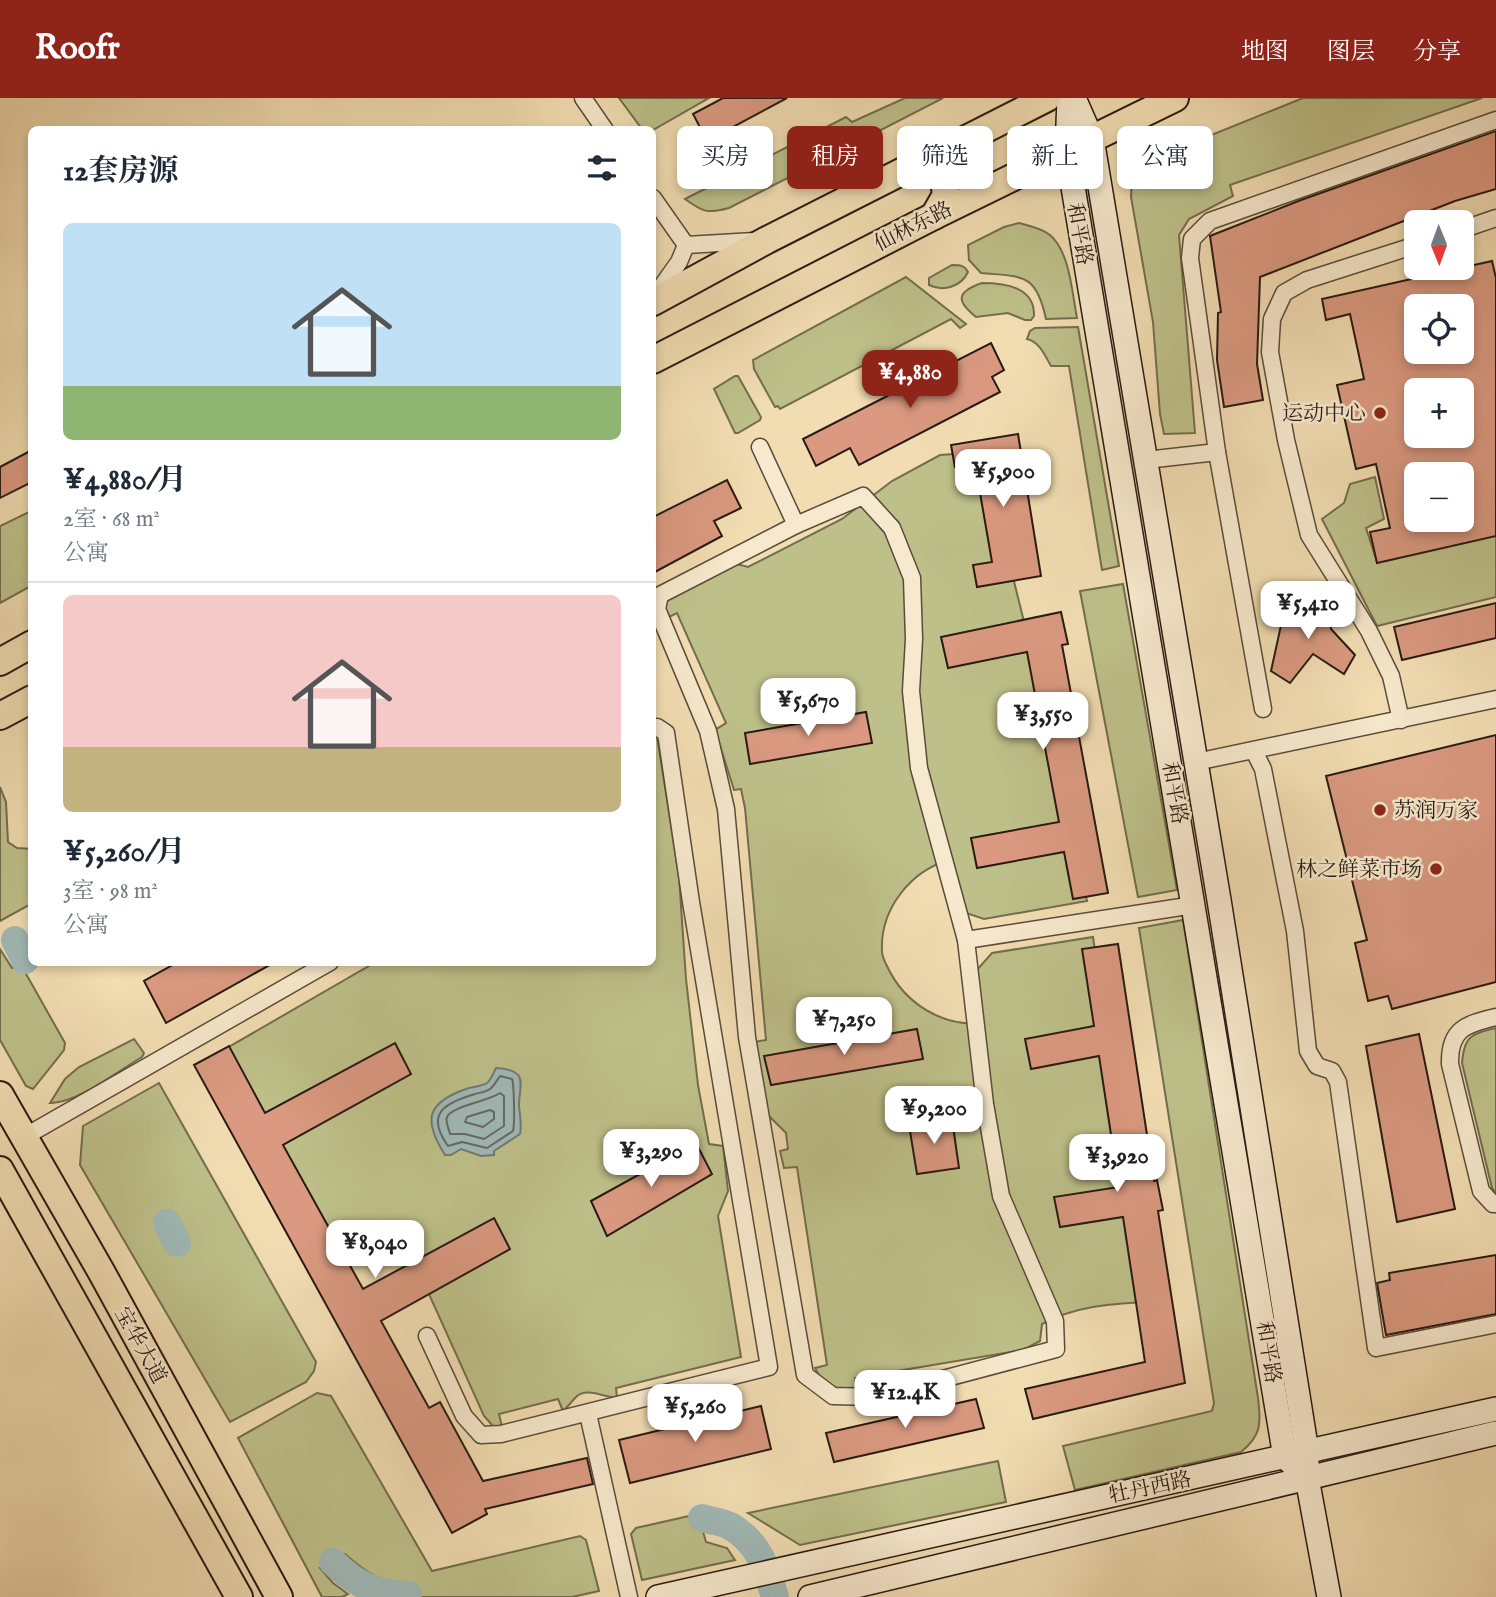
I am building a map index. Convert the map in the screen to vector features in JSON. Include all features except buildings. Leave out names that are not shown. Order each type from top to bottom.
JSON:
[{"type":"main road","points":[[993,126],[1047,98]]},
{"type":"main road","name":"仙林东路","points":[[1103,134],[1175,98]]},
{"type":"main road","points":[[656,298],[897,175]]},
{"type":"main road","name":"仙林东路","points":[[656,358],[1007,180]]},
{"type":"main road","points":[[934,216],[946,195],[945,189]]},
{"type":"main road","points":[[3,660],[28,646]]},
{"type":"main road","points":[[0,716],[28,701]]},
{"type":"main road","name":"宝华大道","points":[[0,1095],[102,1273],[279,1597]]},
{"type":"main road","name":"宝华大道","points":[[0,1170],[239,1597]]},
{"type":"street","points":[[583,98],[602,126]]},
{"type":"street","name":"和平路","points":[[1071,98],[1085,126]]},
{"type":"street","name":"和平路","points":[[1068,126],[1071,98]]},
{"type":"street","points":[[1263,709],[1217,452],[1190,258],[1192,239],[1210,220],[1496,120]]},
{"type":"street","name":"和平路","points":[[1072,189],[1194,905],[1296,1454],[1307,1478],[1329,1597]]},
{"type":"street","name":"和平路","points":[[1100,189],[1196,762],[1296,1454]]},
{"type":"street","points":[[656,202],[685,245]]},
{"type":"street","points":[[1474,226],[1496,218]]},
{"type":"street","points":[[685,245],[766,240]]},
{"type":"street","points":[[656,296],[668,280],[685,245]]},
{"type":"street","points":[[1401,720],[1391,676],[1369,631],[1310,535],[1286,440],[1270,352],[1272,320],[1284,293],[1307,280],[1404,249]]},
{"type":"street","points":[[760,447],[796,525]]},
{"type":"street","points":[[1146,460],[1217,452]]},
{"type":"street","points":[[863,496],[892,528],[912,578],[914,639],[911,691],[919,768],[966,940],[985,1104],[1001,1196],[1055,1321],[1056,1349],[875,1397],[833,1396],[805,1375],[747,1037],[726,809],[708,731],[657,609],[660,595],[796,525],[863,496]]},
{"type":"street","points":[[1196,762],[1496,699]]},
{"type":"street","points":[[427,1336],[464,1416],[481,1435],[502,1434],[588,1414],[769,1367],[691,902],[666,733],[656,727]]},
{"type":"street","points":[[1254,751],[1263,769],[1295,931],[1308,1051],[1317,1066],[1332,1070],[1338,1082],[1376,1348],[1496,1324]]},
{"type":"street","points":[[966,940],[1194,905]]},
{"type":"street","points":[[24,1137],[323,966]]},
{"type":"street","points":[[1496,1017],[1476,1022],[1461,1030],[1454,1037],[1450,1050],[1450,1064],[1481,1191],[1496,1204]]},
{"type":"street","name":"牡丹西路","points":[[658,1597],[1496,1409]]},
{"type":"street","points":[[588,1414],[629,1597]]},
{"type":"street","name":"牡丹西路","points":[[811,1597],[1496,1433]]},
{"type":"green space","points":[[619,98],[709,98],[656,128],[656,126],[640,126]]},
{"type":"green space","points":[[905,98],[943,98],[883,129],[883,126],[828,126],[846,117],[852,122]]},
{"type":"green space","points":[[1303,98],[1482,98],[1230,185],[1233,196],[1189,219],[1179,235],[1195,433],[1164,434],[1153,322],[1132,189],[1213,189],[1213,134]]},
{"type":"green space","points":[[787,147],[787,178],[773,185],[773,154]]},
{"type":"green space","points":[[705,189],[766,189],[729,208],[715,211],[696,207],[685,199]]},
{"type":"green space","points":[[1019,223],[1043,231],[1057,242],[1066,262],[1077,318],[1046,319],[1032,285],[1017,277],[981,273],[969,260],[968,245],[1004,227]]},
{"type":"green space","points":[[952,265],[962,266],[968,272],[961,281],[946,288],[929,285],[929,278]]},
{"type":"green space","points":[[906,277],[966,324],[960,328],[951,319],[780,409],[775,407],[754,369],[753,360]]},
{"type":"green space","points":[[982,283],[1009,286],[1024,293],[1030,299],[1034,316],[1031,320],[1008,313],[976,317],[962,302],[962,297],[967,290]]},
{"type":"green space","points":[[1078,327],[1119,566],[1102,570],[1069,366],[1051,366],[1039,346],[1027,339],[1030,331],[1035,328]]},
{"type":"green space","points":[[738,376],[761,417],[738,433],[735,433],[714,389]]},
{"type":"green space","points":[[982,452],[1029,642],[1087,901],[984,919],[966,913],[950,860],[936,865],[911,882],[892,906],[886,920],[882,955],[903,991],[926,1010],[953,1021],[982,1023],[976,971],[992,953],[1093,937],[1147,1302],[1093,1307],[1067,1313],[1042,1324],[1040,1341],[1023,1350],[855,1378],[857,1391],[842,1389],[827,1384],[815,1368],[827,1365],[797,1167],[784,1168],[780,1151],[788,1149],[786,1133],[764,1111],[754,1042],[766,1040],[745,808],[741,789],[734,790],[715,730],[726,723],[677,613],[667,618],[664,608],[668,598],[737,564],[748,567],[842,519],[892,481],[940,455]]},
{"type":"green space","points":[[1375,477],[1384,519],[1366,528],[1377,562],[1496,535],[1496,597],[1377,626],[1322,519],[1344,503],[1350,484]]},
{"type":"green space","points":[[28,512],[28,588],[0,603],[0,526]]},
{"type":"green space","points":[[1123,584],[1177,890],[1138,897],[1080,591]]},
{"type":"green space","points":[[657,736],[679,877],[686,979],[698,1085],[709,1144],[723,1146],[728,1191],[718,1216],[741,1357],[616,1388],[617,1398],[580,1394],[563,1411],[558,1399],[499,1414],[502,1427],[493,1426],[484,1416],[405,1241],[345,1266],[227,1048],[369,966],[656,966]]},
{"type":"green space","points":[[0,787],[6,802],[8,842],[17,848],[28,849],[28,906],[0,921]]},
{"type":"green space","points":[[1183,920],[1258,1398],[1258,1428],[1253,1440],[1241,1452],[1075,1490],[1063,1446],[1212,1411],[1214,1403],[1139,928]]},
{"type":"green space","points":[[0,949],[12,968],[21,965],[65,1043],[64,1050],[33,1089],[26,1086],[0,1040]]},
{"type":"green space","points":[[1496,1028],[1496,1193],[1492,1188],[1462,1063],[1470,1038]]},
{"type":"green space","points":[[134,1039],[144,1053],[142,1057],[84,1093],[50,1103],[65,1079],[79,1067]]},
{"type":"green space","points":[[159,1083],[316,1362],[314,1371],[306,1382],[230,1422],[80,1165],[83,1126]]},
{"type":"green space","points":[[317,1393],[331,1396],[432,1571],[580,1536],[586,1540],[599,1591],[572,1597],[409,1597],[406,1584],[373,1575],[345,1554],[320,1568],[333,1583],[348,1594],[342,1597],[322,1597],[238,1438]]},
{"type":"green space","points":[[998,1461],[1006,1502],[800,1545],[748,1513]]},
{"type":"green space","points":[[698,1514],[706,1542],[727,1548],[735,1560],[642,1580],[631,1534],[636,1528]]},
{"type":"water","points":[[496,1068],[514,1072],[520,1080],[520,1134],[494,1151],[494,1155],[481,1156],[461,1149],[451,1155],[445,1155],[431,1122],[436,1107],[453,1094],[487,1083]]},
{"type":"waterway","points":[[15,940],[25,960]]},
{"type":"waterway","points":[[167,1223],[177,1243]]},
{"type":"waterway","points":[[702,1518],[727,1525],[748,1540],[760,1557],[775,1597]]},
{"type":"waterway","points":[[333,1562],[367,1587],[408,1595]]},
{"type":"place","name":"运动中心","points":[[1380,413]]},
{"type":"place","name":"苏润万家","points":[[1380,810]]},
{"type":"place","name":"林之鲜菜市场","points":[[1436,869]]}]
